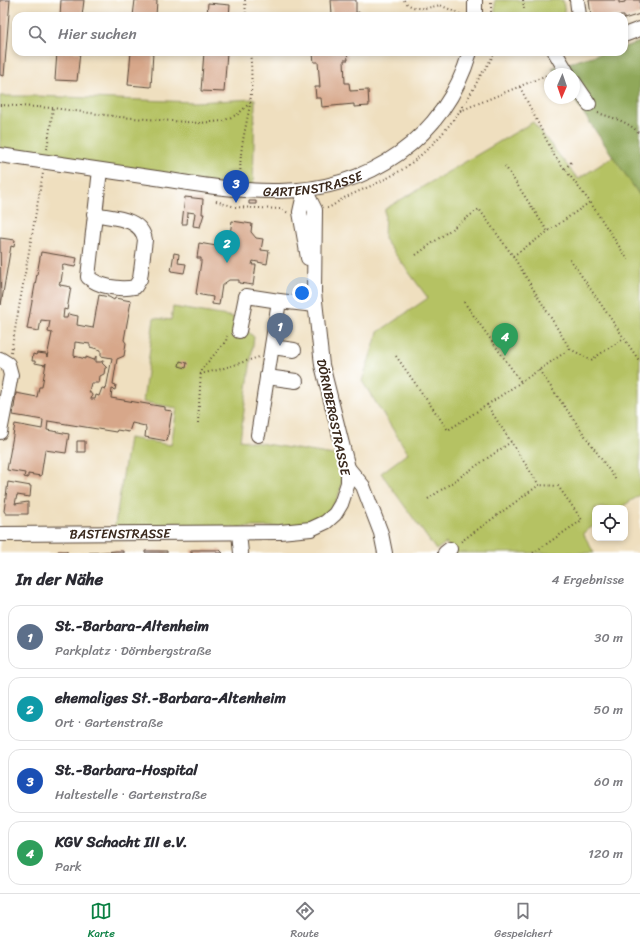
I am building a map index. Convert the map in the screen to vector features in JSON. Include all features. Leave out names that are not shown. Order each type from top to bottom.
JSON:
[{"type":"street","points":[[475,0],[475,12]]},
{"type":"street","points":[[577,0],[578,12]]},
{"type":"street","points":[[628,34],[640,29]]},
{"type":"street","name":"GARTENSTRASSE","points":[[0,155],[46,169],[100,170],[243,190],[305,190],[336,184],[359,176],[384,164],[411,146],[437,116],[463,74],[469,56]]},
{"type":"street","points":[[557,56],[564,68]]},
{"type":"street","points":[[580,91],[589,104]]},
{"type":"street","points":[[94,214],[132,222],[144,235],[145,240],[140,279],[135,287],[126,289],[95,283],[88,277],[94,214],[100,170]]},
{"type":"street","name":"DÖRNBERGSTRASSE","points":[[305,190],[315,210],[315,299]]},
{"type":"street","name":"DÖRNBERGSTRASSE","points":[[240,533],[297,531],[311,529],[326,522],[335,514],[345,495],[348,468],[328,395],[322,365],[315,299],[300,212],[305,190]]},
{"type":"street","points":[[239,331],[246,296],[279,301],[315,299]]},
{"type":"street","points":[[258,435],[279,301]]},
{"type":"street","points":[[271,350],[294,350]]},
{"type":"street","points":[[0,432],[11,375],[4,362]]},
{"type":"street","points":[[267,377],[296,382]]},
{"type":"street","points":[[348,468],[363,486],[381,533],[385,553]]},
{"type":"street","points":[[240,533],[241,553]]},
{"type":"street","name":"BASTENSTRASSE","points":[[0,534],[240,533]]},
{"type":"path","points":[[245,0],[246,12]]},
{"type":"path","points":[[404,0],[406,4],[424,10],[440,5],[455,12]]},
{"type":"path","points":[[490,12],[491,0]]},
{"type":"path","points":[[523,0],[524,10]]},
{"type":"path","points":[[243,190],[239,161],[250,103],[252,70],[250,56]]},
{"type":"path","points":[[315,210],[330,208],[338,200],[376,184],[403,169],[430,147],[459,112],[472,93],[485,68],[491,62],[493,56]]},
{"type":"path","points":[[459,112],[544,79]]},
{"type":"path","points":[[520,87],[554,155],[590,202],[628,260]]},
{"type":"path","points":[[0,105],[53,108],[120,117],[199,123],[223,121],[238,114],[250,103]]},
{"type":"path","points":[[589,104],[594,111],[628,124],[636,129],[640,135]]},
{"type":"path","points":[[4,362],[14,342],[46,169],[53,108]]},
{"type":"path","points":[[564,168],[573,160]]},
{"type":"path","points":[[505,166],[548,232]]},
{"type":"path","points":[[214,200],[235,207],[281,209],[289,214],[300,212]]},
{"type":"path","points":[[513,256],[590,202]]},
{"type":"path","points":[[416,255],[479,209],[513,256],[570,349],[591,360],[624,338]]},
{"type":"path","points":[[570,259],[640,362]]},
{"type":"path","points":[[464,302],[521,382]]},
{"type":"path","points":[[198,423],[201,370],[226,341],[228,330],[239,331]]},
{"type":"path","points":[[396,356],[448,430],[570,349]]},
{"type":"path","points":[[200,374],[218,370],[271,350]]},
{"type":"path","points":[[539,370],[616,480]]},
{"type":"path","points":[[487,405],[539,485]]},
{"type":"path","points":[[428,499],[511,442]]},
{"type":"path","points":[[448,551],[539,485],[558,486],[582,520],[533,553]]},
{"type":"green space","points":[[495,0],[563,0],[564,12],[495,12]]},
{"type":"green space","points":[[640,42],[640,196],[577,104],[580,104],[580,68],[552,68],[592,56],[628,56],[628,46]]},
{"type":"green space","points":[[0,96],[194,102],[255,99],[253,189],[0,153]]},
{"type":"green space","points":[[533,122],[578,179],[614,156],[640,196],[640,495],[625,505],[592,505],[592,527],[583,533],[594,553],[454,553],[446,543],[436,550],[381,473],[408,453],[362,381],[378,332],[428,298],[384,239],[385,209]]},
{"type":"green space","points":[[173,307],[233,317],[254,337],[240,440],[340,456],[342,475],[339,494],[330,510],[323,517],[310,524],[295,526],[114,531],[129,438],[171,445],[177,408],[143,402],[154,318],[171,320]]},
{"type":"building","points":[[0,0],[10,0],[4,76],[0,75]]},
{"type":"building","points":[[61,0],[84,0],[82,12],[60,12]]},
{"type":"building","points":[[135,0],[157,0],[156,12],[134,12]]},
{"type":"building","points":[[331,0],[356,0],[356,12],[332,12]]},
{"type":"building","points":[[589,0],[619,0],[619,3],[625,2],[625,0],[640,0],[640,14],[628,18],[628,12],[590,12]]},
{"type":"building","points":[[208,3],[230,5],[229,12],[207,12]]},
{"type":"building","points":[[57,56],[80,56],[77,81],[55,80]]},
{"type":"building","points":[[131,56],[153,56],[151,87],[128,85]]},
{"type":"building","points":[[204,56],[227,56],[224,92],[201,91]]},
{"type":"building","points":[[313,56],[348,56],[348,60],[344,60],[345,83],[349,83],[350,91],[368,90],[369,106],[354,107],[354,104],[322,107],[321,98],[316,98],[315,87],[320,87],[318,62],[314,62]]},
{"type":"building","points":[[185,197],[203,199],[202,214],[204,214],[200,227],[193,226],[195,213],[188,212],[187,224],[182,224]]},
{"type":"building","points":[[249,201],[256,201],[256,204],[249,204]]},
{"type":"building","points":[[232,221],[252,224],[251,232],[256,238],[263,239],[261,250],[269,251],[267,264],[253,261],[252,265],[256,265],[253,285],[239,283],[239,280],[229,280],[222,285],[219,305],[212,304],[213,297],[196,294],[201,262],[201,258],[197,258],[199,243],[222,247],[223,239],[230,234]]},
{"type":"building","points":[[0,238],[15,240],[14,247],[11,246],[1,305]]},
{"type":"building","points":[[41,252],[77,258],[75,267],[62,266],[61,282],[59,283],[60,285],[71,287],[67,310],[64,309],[63,318],[67,318],[68,314],[78,316],[77,325],[93,328],[99,295],[109,297],[114,300],[115,298],[131,301],[124,340],[126,343],[124,356],[117,359],[113,384],[116,385],[115,390],[112,389],[111,398],[165,407],[165,410],[172,411],[167,441],[145,437],[145,426],[132,423],[129,432],[117,430],[116,432],[48,421],[47,430],[69,434],[66,453],[45,450],[41,476],[28,474],[28,478],[24,477],[25,473],[7,470],[15,424],[42,429],[43,420],[13,415],[16,393],[37,397],[39,387],[42,387],[46,363],[45,365],[32,361],[33,354],[46,354],[47,357],[52,333],[48,332],[50,321],[41,320],[39,331],[27,329]],"holes":[[[75,342],[90,344],[90,347],[101,350],[101,356],[112,358],[106,389],[102,388],[99,396],[96,395],[95,399],[91,399],[92,395],[89,391],[91,383],[99,383],[100,376],[104,374],[105,368],[107,368],[102,363],[104,360],[101,362],[96,362],[96,356],[94,360],[86,357],[86,359],[74,356]]]},
{"type":"building","points":[[174,253],[179,254],[178,263],[186,264],[184,273],[171,271]]},
{"type":"building","points":[[180,361],[187,363],[186,368],[179,366]]},
{"type":"building","points":[[77,441],[85,441],[85,452],[77,452]]},
{"type":"building","points":[[8,482],[31,486],[30,497],[17,495],[15,504],[28,502],[28,514],[6,514],[4,511]]},
{"type":"building","points":[[191,550],[220,550],[223,553],[191,553]]},
{"type":"building","points":[[58,551],[67,551],[67,553],[58,553]]},
{"type":"building","points":[[123,551],[123,553],[89,553]]},
{"type":"building","points":[[145,551],[167,551],[167,553],[145,553]]},
{"type":"place","name":"St.-Barbara-Hospital","points":[[236,203]]},
{"type":"place","name":"ehemaliges St.-Barbara-Altenheim","points":[[227,263]]},
{"type":"place","name":"St.-Barbara-Altenheim","points":[[280,346]]},
{"type":"place","name":"KGV Schacht III e.V.","points":[[505,356]]}]
